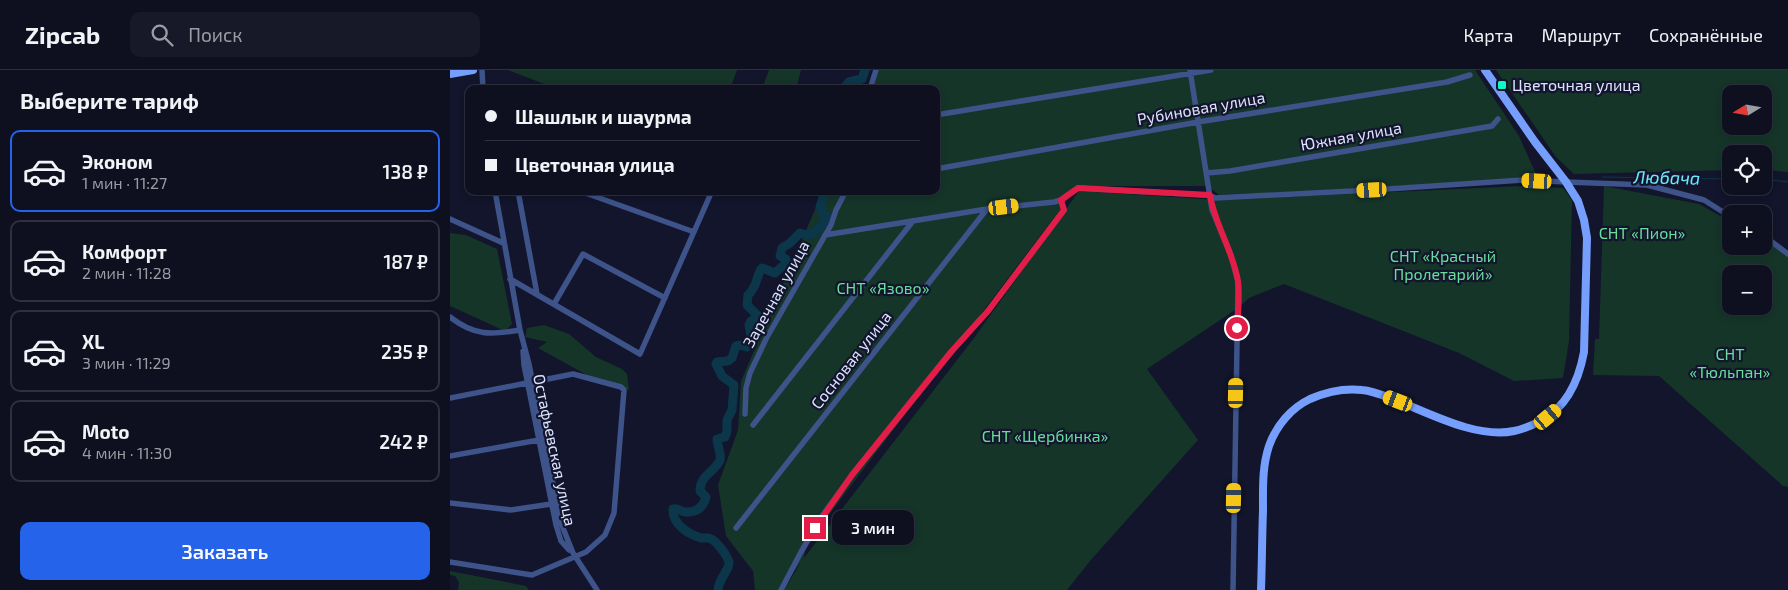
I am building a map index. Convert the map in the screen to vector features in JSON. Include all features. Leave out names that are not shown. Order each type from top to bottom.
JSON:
[{"type":"main road","points":[[450,74],[473,70]]},
{"type":"main road","points":[[1261,590],[1264,468],[1268,448],[1276,430],[1288,415],[1303,402],[1323,394],[1342,390],[1362,390],[1384,396],[1475,429],[1513,432],[1530,427],[1548,417],[1560,407],[1570,394],[1581,369],[1584,352],[1588,238],[1578,201],[1485,70]]},
{"type":"street","points":[[482,70],[483,85]]},
{"type":"street","points":[[940,114],[1211,70]]},
{"type":"street","points":[[873,85],[875,72]]},
{"type":"street","points":[[1190,72],[1212,210],[1231,255],[1238,282],[1233,590]]},
{"type":"street","name":"Рубиновая улица","points":[[940,168],[1198,122],[1447,82],[1470,75]]},
{"type":"street","name":"Южная улица","points":[[1206,173],[1230,171],[1492,126],[1498,119]]},
{"type":"street","points":[[825,235],[987,209],[1061,200],[1078,188],[1210,195],[1215,198],[1523,180],[1648,185],[1704,200],[1722,211]]},
{"type":"street","name":"Остафьевская улица","points":[[496,195],[551,504],[561,541],[574,555],[597,590]]},
{"type":"street","points":[[519,195],[537,294]]},
{"type":"street","points":[[591,195],[694,232]]},
{"type":"street","points":[[510,279],[640,354],[710,195]]},
{"type":"street","name":"Заречная улица","points":[[745,414],[746,388],[750,373],[766,339],[831,225],[844,195]]},
{"type":"street","points":[[781,590],[800,552],[822,516],[852,475],[1018,272],[1064,210],[1061,200]]},
{"type":"street","name":"Сосновая улица","points":[[736,528],[987,209]]},
{"type":"street","points":[[450,218],[503,243]]},
{"type":"street","points":[[753,425],[913,221]]},
{"type":"street","points":[[1772,242],[1788,254]]},
{"type":"street","points":[[554,304],[582,254],[665,298]]},
{"type":"street","points":[[450,317],[469,330],[502,333],[520,330]]},
{"type":"street","points":[[450,398],[573,374],[621,387],[624,390],[614,513],[605,535],[586,552],[574,555],[532,575],[450,562]]},
{"type":"street","name":"Остафьевская улица","points":[[530,383],[556,503],[564,531],[574,555]]},
{"type":"street","points":[[450,456],[539,440]]},
{"type":"street","points":[[450,503],[511,510],[551,504]]},
{"type":"green space","points":[[508,70],[737,70],[731,85],[547,85]]},
{"type":"green space","points":[[769,70],[801,70],[797,85],[763,85]]},
{"type":"green space","points":[[876,70],[1475,70],[1519,136],[1536,174],[1524,178],[1219,195],[1208,186],[1078,186],[806,545],[804,558],[974,338],[1079,191],[1219,200],[1521,186],[1563,188],[1572,200],[1569,341],[1563,378],[1514,381],[1459,353],[1284,284],[1249,298],[1238,308],[1147,369],[1198,440],[1090,561],[1067,590],[784,590],[801,562],[780,590],[755,590],[753,571],[726,536],[718,485],[738,430],[741,381],[821,195],[940,195],[940,85],[870,85]]},
{"type":"green space","points":[[1496,70],[1788,70],[1788,172],[1772,171],[1772,145],[1722,145],[1722,170],[1574,174],[1556,157]]},
{"type":"green space","name":"СНТ «Тюльпан»","points":[[1604,186],[1699,204],[1722,217],[1722,255],[1772,255],[1772,242],[1788,254],[1788,487],[1783,486],[1659,376],[1593,375],[1595,339],[1599,339]]},
{"type":"green space","points":[[450,233],[466,235],[497,249],[512,324],[505,331],[450,306]]},
{"type":"green space","points":[[544,325],[569,334],[596,357],[622,369],[627,374],[629,390],[594,379],[538,348],[547,342],[525,337],[527,328]]},
{"type":"green space","points":[[450,571],[526,586],[529,590],[458,590],[459,582],[455,576],[450,575]]},
{"type":"waterway","points":[[846,85],[849,82],[862,79],[865,70]]},
{"type":"waterway","name":"Любача","points":[[1602,177],[1722,179]]},
{"type":"waterway","name":"Любача","points":[[1772,180],[1788,182]]},
{"type":"waterway","points":[[718,590],[720,581],[729,565],[726,556],[712,539],[701,538],[682,528],[675,519],[673,509],[692,512],[701,507],[705,501],[706,497],[700,491],[702,481],[720,460],[717,439],[725,437],[727,420],[732,410],[734,385],[722,376],[716,364],[717,362],[728,361],[732,358],[736,346],[747,347],[752,340],[749,325],[758,316],[747,305],[748,295],[754,288],[762,268],[775,273],[786,263],[786,259],[780,256],[782,248],[800,233],[808,235],[814,233],[827,220],[828,217],[822,213],[820,207],[824,195]]},
{"type":"place","name":"Цветочная улица","points":[[1502,85]]},
{"type":"route","points":[[815,528],[852,475],[951,352],[988,311],[1029,257],[1064,210],[1061,200],[1078,188],[1210,195],[1212,210],[1231,255],[1238,282],[1237,328]]},
{"type":"park label","name":"СНТ «Пион»","points":[[1642,233]]},
{"type":"park label","name":"СНТ «Красный Пролетарий»","points":[[1443,265]]},
{"type":"park label","name":"СНТ «Язово»","points":[[883,288]]},
{"type":"park label","name":"СНТ «Щербинка»","points":[[1045,436]]}]
